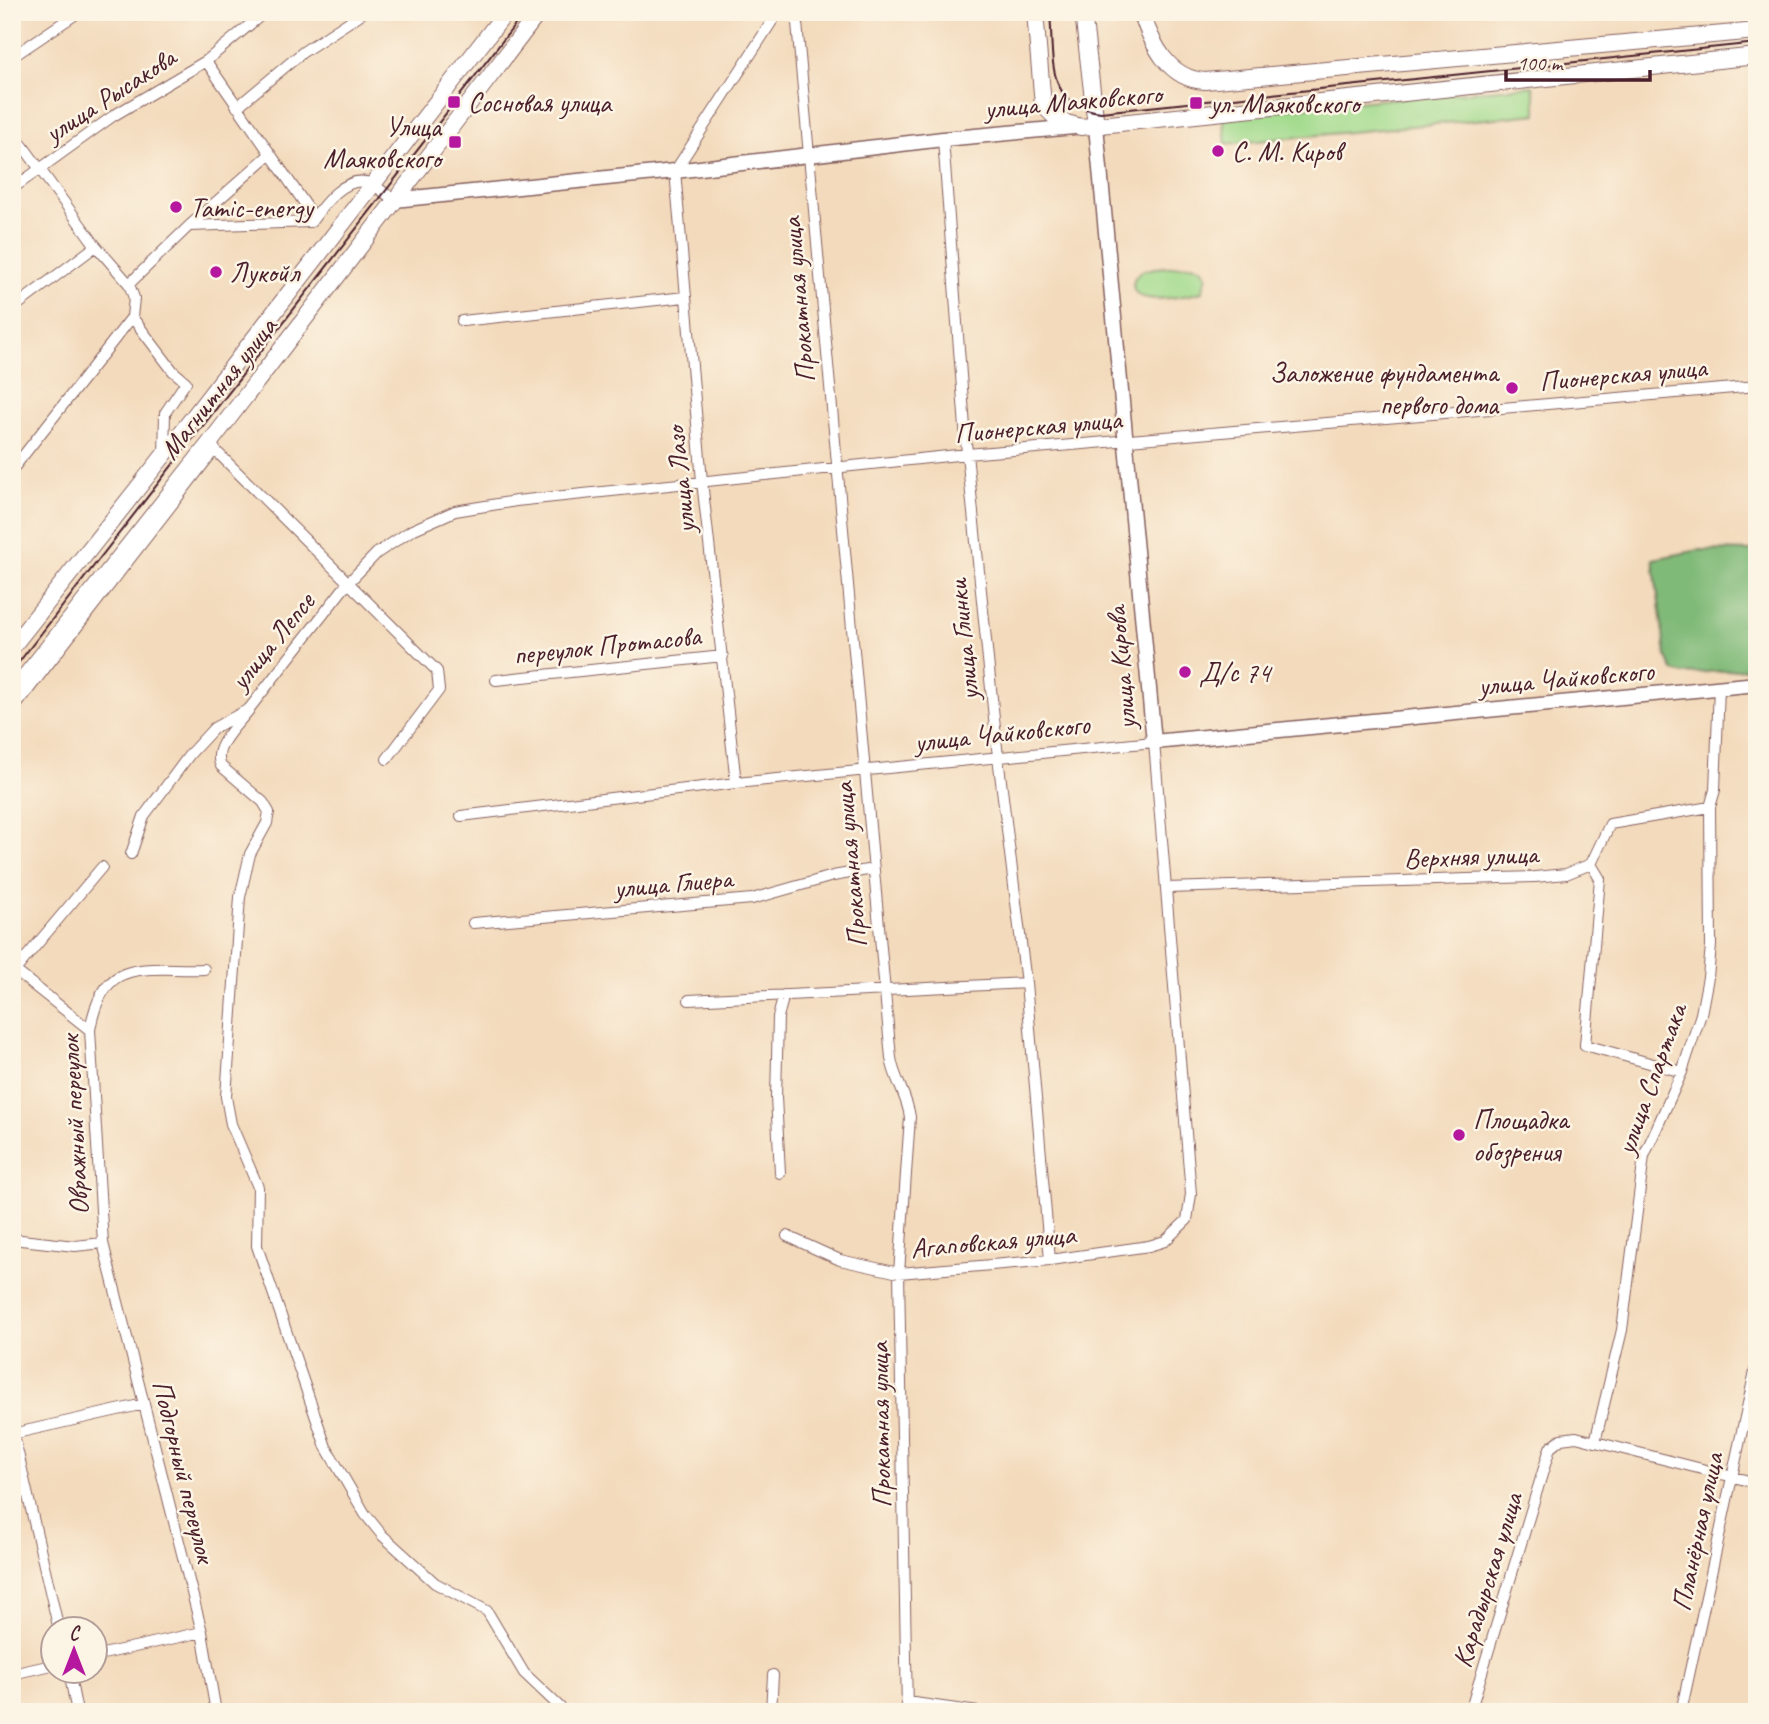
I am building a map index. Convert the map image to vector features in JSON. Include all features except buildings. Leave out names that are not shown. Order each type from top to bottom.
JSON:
[{"type":"main road","name":"Магнитная улица","points":[[12,647],[164,456],[506,12]]},
{"type":"main road","name":"Магнитная улица","points":[[12,693],[212,446],[394,200],[539,12]]},
{"type":"main road","points":[[1035,12],[1043,105],[1059,121],[1088,126],[1083,12]]},
{"type":"main road","name":"улица Маяковского","points":[[1141,12],[1167,64],[1191,80],[1205,81],[1757,31]]},
{"type":"main road","name":"улица Маяковского","points":[[394,200],[675,171],[943,139],[1757,56]]},
{"type":"main road","name":"улица Кирова","points":[[1088,126],[1126,442],[1154,742]]},
{"type":"main road","name":"улица Чайковского","points":[[1154,742],[1757,684]]},
{"type":"street","points":[[12,57],[79,12]]},
{"type":"street","name":"улица Рысакова","points":[[12,189],[113,116],[206,61],[265,12]]},
{"type":"street","points":[[237,107],[303,52],[364,12]]},
{"type":"street","points":[[675,171],[778,12]]},
{"type":"street","name":"Прокатная улица","points":[[796,12],[884,991],[892,1068],[905,1094],[909,1117],[899,1273],[907,1707]]},
{"type":"street","points":[[206,61],[314,217]]},
{"type":"street","points":[[12,131],[96,246],[129,284],[134,298],[132,317],[12,470]]},
{"type":"street","name":"улица Глинки","points":[[943,139],[967,454],[998,757],[1026,983],[1050,1260]]},
{"type":"street","points":[[129,284],[188,226],[269,155]]},
{"type":"street","name":"улица Лазо","points":[[675,171],[702,481],[736,783]]},
{"type":"street","points":[[188,226],[311,222],[342,187],[358,181],[372,184],[394,200]]},
{"type":"street","points":[[12,309],[96,246]]},
{"type":"street","points":[[462,321],[685,297]]},
{"type":"street","points":[[132,317],[173,371],[186,382],[165,413],[164,456]]},
{"type":"street","name":"Пионерская улица","points":[[347,584],[377,553],[412,530],[455,511],[516,501],[967,454],[1757,386]]},
{"type":"street","points":[[12,711],[212,446],[347,584],[432,665],[440,677],[439,690],[387,759]]},
{"type":"street","name":"улица Лепсе","points":[[131,854],[144,817],[190,754],[214,728],[249,709],[347,584]]},
{"type":"street","name":"переулок Протасова","points":[[496,680],[723,656]]},
{"type":"street","name":"улица Спартака","points":[[1595,1442],[1622,1330],[1644,1156],[1682,1072],[1701,1014],[1710,957],[1710,807],[1715,790],[1719,687]]},
{"type":"street","points":[[249,709],[220,748],[217,758],[220,766],[263,802],[269,812],[267,823],[250,855],[240,897],[226,1097],[231,1124],[258,1187],[257,1246],[326,1447],[365,1514],[382,1535],[435,1583],[487,1611],[524,1673],[565,1712]]},
{"type":"street","name":"улица Чайковского","points":[[461,816],[736,783],[1154,742]]},
{"type":"street","name":"улица Кирова","points":[[1154,742],[1190,1207]]},
{"type":"street","points":[[1682,1072],[1585,1045],[1600,879],[1591,864],[1610,824],[1710,807]]},
{"type":"street","name":"Верхняя улица","points":[[1167,888],[1535,877],[1566,874],[1591,864]]},
{"type":"street","points":[[90,1030],[13,971],[102,867]]},
{"type":"street","name":"улица Глиера","points":[[472,923],[752,899],[873,869]]},
{"type":"street","name":"Овражный переулок","points":[[103,1243],[90,1030],[94,1007],[102,989],[113,977],[129,971],[204,969]]},
{"type":"street","points":[[689,1000],[1026,983]]},
{"type":"street","points":[[780,1173],[776,1097],[778,1017],[784,995]]},
{"type":"street","name":"Агаповская улица","points":[[787,1236],[840,1260],[899,1273],[1050,1260],[1155,1245],[1177,1232],[1187,1220],[1190,1207]]},
{"type":"street","points":[[12,1239],[75,1246],[103,1243]]},
{"type":"street","name":"Подгорный переулок","points":[[103,1243],[202,1632],[216,1712]]},
{"type":"street","name":"Планёрная улица","points":[[1681,1712],[1757,1362]]},
{"type":"street","points":[[56,1616],[13,1432],[144,1405]]},
{"type":"street","name":"Карадырская улица","points":[[1470,1712],[1550,1448],[1561,1439],[1576,1437],[1595,1442]]},
{"type":"street","points":[[1595,1442],[1757,1483]]},
{"type":"street","points":[[108,1653],[202,1632]]},
{"type":"street","points":[[12,1674],[38,1668]]},
{"type":"street","points":[[771,1712],[773,1675]]},
{"type":"street","points":[[72,1686],[77,1712]]},
{"type":"street","points":[[907,1707],[978,1712]]},
{"type":"green space","points":[[1533,86],[1537,114],[1226,144],[1223,114]]},
{"type":"green space","points":[[1193,265],[1202,268],[1207,276],[1202,292],[1158,299],[1146,298],[1133,288],[1135,277],[1142,271]]},
{"type":"green space","points":[[1699,550],[1757,551],[1757,668],[1684,674],[1673,671],[1666,655],[1653,559]]},
{"type":"tram line","points":[[12,671],[525,12]]},
{"type":"tram line","points":[[1050,12],[1053,62],[1061,90],[1083,108],[1101,112],[1757,43]]},
{"type":"place","name":"Сосновая улица","points":[[454,102]]},
{"type":"place","name":"ул. Маяковского","points":[[1196,103]]},
{"type":"place","name":"Улица Маяковского","points":[[455,142]]},
{"type":"place","name":"С. М. Киров","points":[[1218,151]]},
{"type":"place","name":"Tamic-energy","points":[[176,207]]},
{"type":"place","name":"Лукойл","points":[[216,272]]},
{"type":"place","name":"Заложение фундамента первого дома","points":[[1512,388]]},
{"type":"place","name":"Д/с 74","points":[[1185,672]]},
{"type":"place","name":"Площадка обозрения","points":[[1459,1135]]}]
